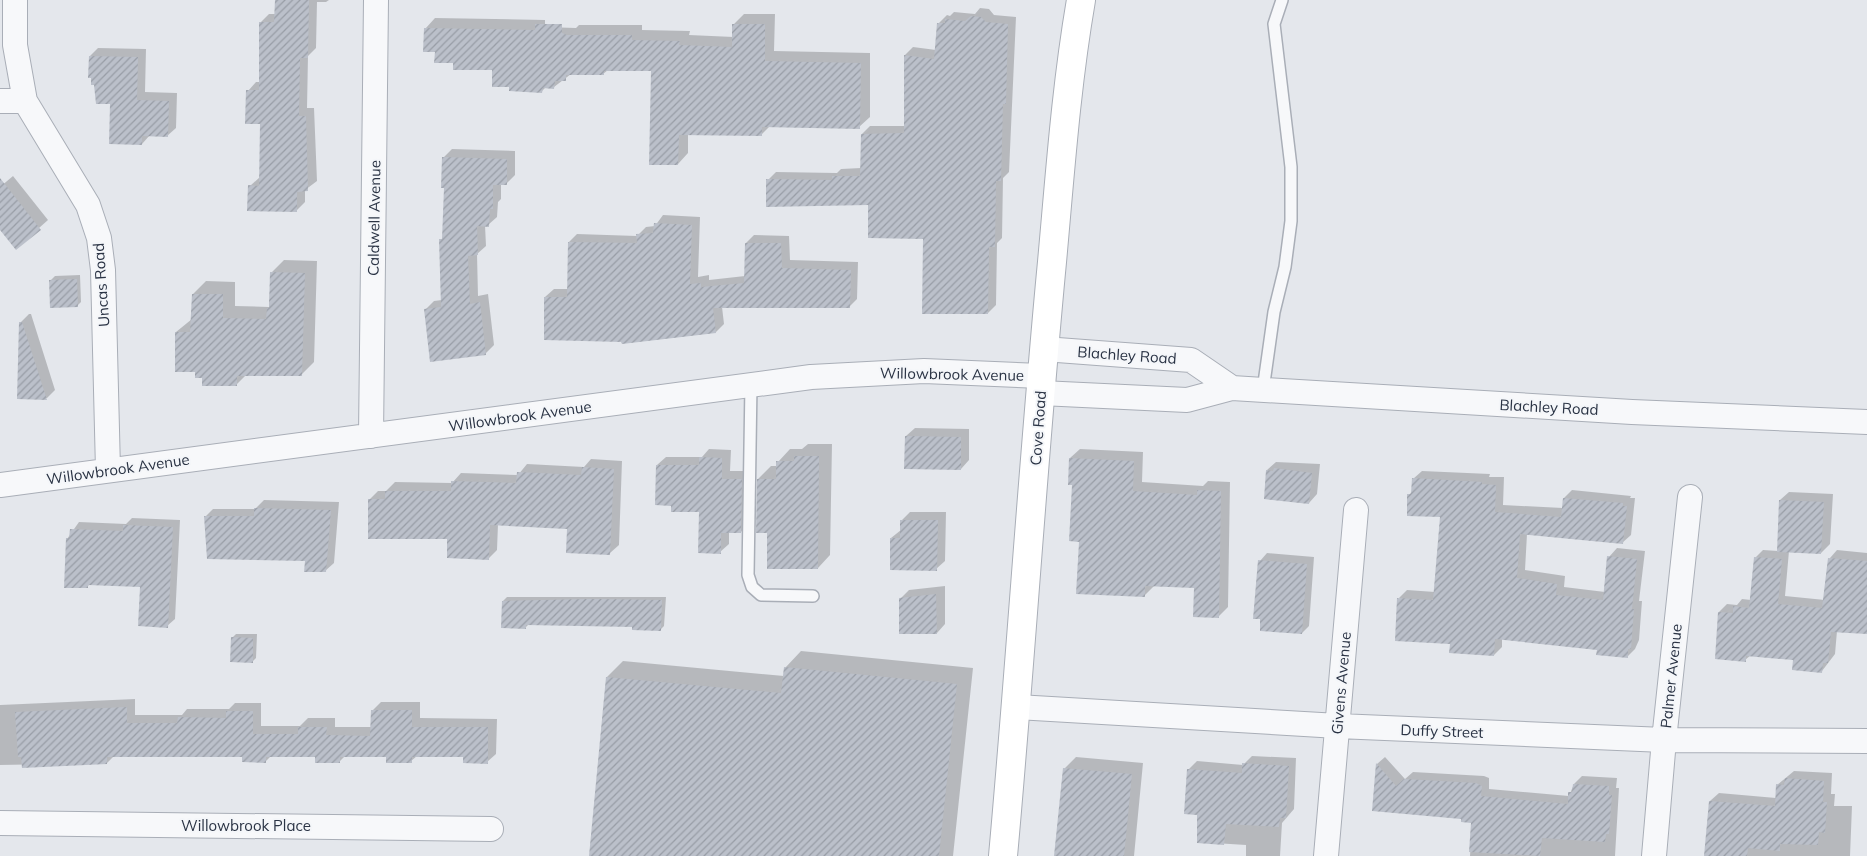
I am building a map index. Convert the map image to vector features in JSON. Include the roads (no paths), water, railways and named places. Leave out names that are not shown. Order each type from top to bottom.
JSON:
[{"type":"main road","name":"Cove Road","points":[[1003,856],[1017,707],[1044,349],[1072,54],[1081,0]]},
{"type":"street","name":"Uncas Road","points":[[16,0],[15,45],[25,101],[88,205],[99,238],[103,270],[108,470]]},
{"type":"street","name":"Caldwell Avenue","points":[[371,436],[376,0]]},
{"type":"street","points":[[0,101],[25,101]]},
{"type":"street","name":"Blachley Road","points":[[1044,349],[1191,360],[1232,388]]},
{"type":"street","name":"Willowbrook Avenue","points":[[0,485],[751,384],[810,378],[924,371],[1041,384]]},
{"type":"street","name":"Blachley Road","points":[[1041,384],[1187,400],[1232,388],[1632,412],[1867,422]]},
{"type":"street","name":"Palmer Avenue","points":[[1654,856],[1664,740],[1690,497]]},
{"type":"street","name":"Givens Avenue","points":[[1326,856],[1356,510]]},
{"type":"street","name":"Duffy Street","points":[[1017,707],[1338,726],[1664,740],[1867,741]]},
{"type":"street","name":"Willowbrook Place","points":[[0,823],[492,829]]},
{"type":"lane","points":[[1263,390],[1274,312],[1285,266],[1291,221],[1291,167],[1274,24],[1282,0]]},
{"type":"lane","points":[[751,384],[748,575],[752,587],[761,595],[813,596]]}]
